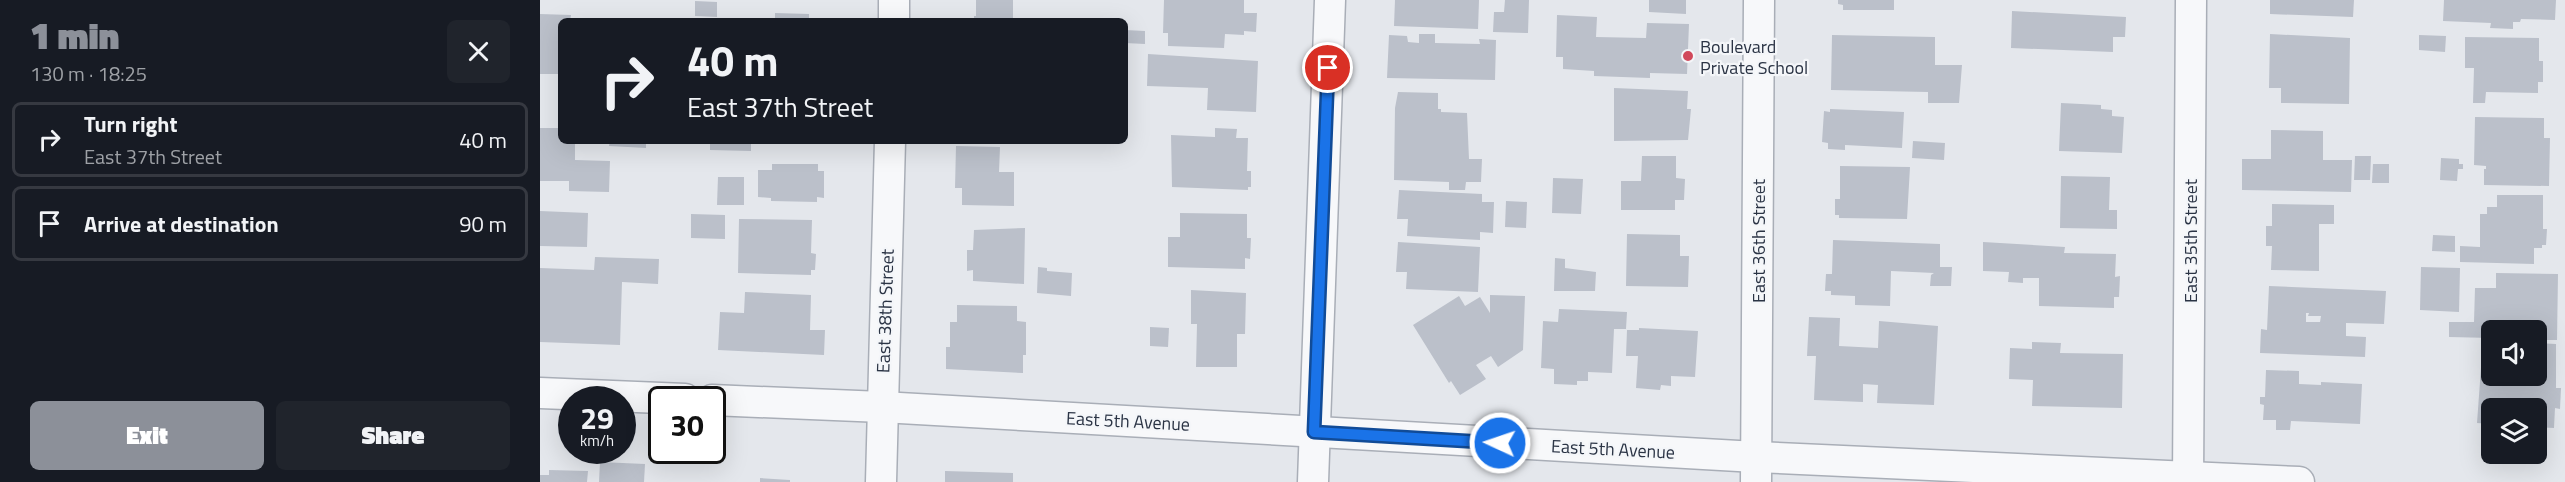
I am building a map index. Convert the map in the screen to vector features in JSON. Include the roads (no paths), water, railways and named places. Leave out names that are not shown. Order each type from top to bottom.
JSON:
[{"type":"street","points":[[894,0],[894,18]]},
{"type":"street","points":[[1313,482],[1330,0]]},
{"type":"street","name":"East 36th Street","points":[[1756,470],[1760,0]]},
{"type":"street","name":"East 35th Street","points":[[2188,479],[2191,0]]},
{"type":"street","name":"East 38th Street","points":[[881,482],[890,144]]},
{"type":"street","points":[[540,393],[648,397]]},
{"type":"street","name":"East 5th Avenue","points":[[726,401],[882,407],[1314,432],[1756,470],[2299,482]]},
{"type":"place","name":"Boulevard Private School","points":[[1688,56]]}]
